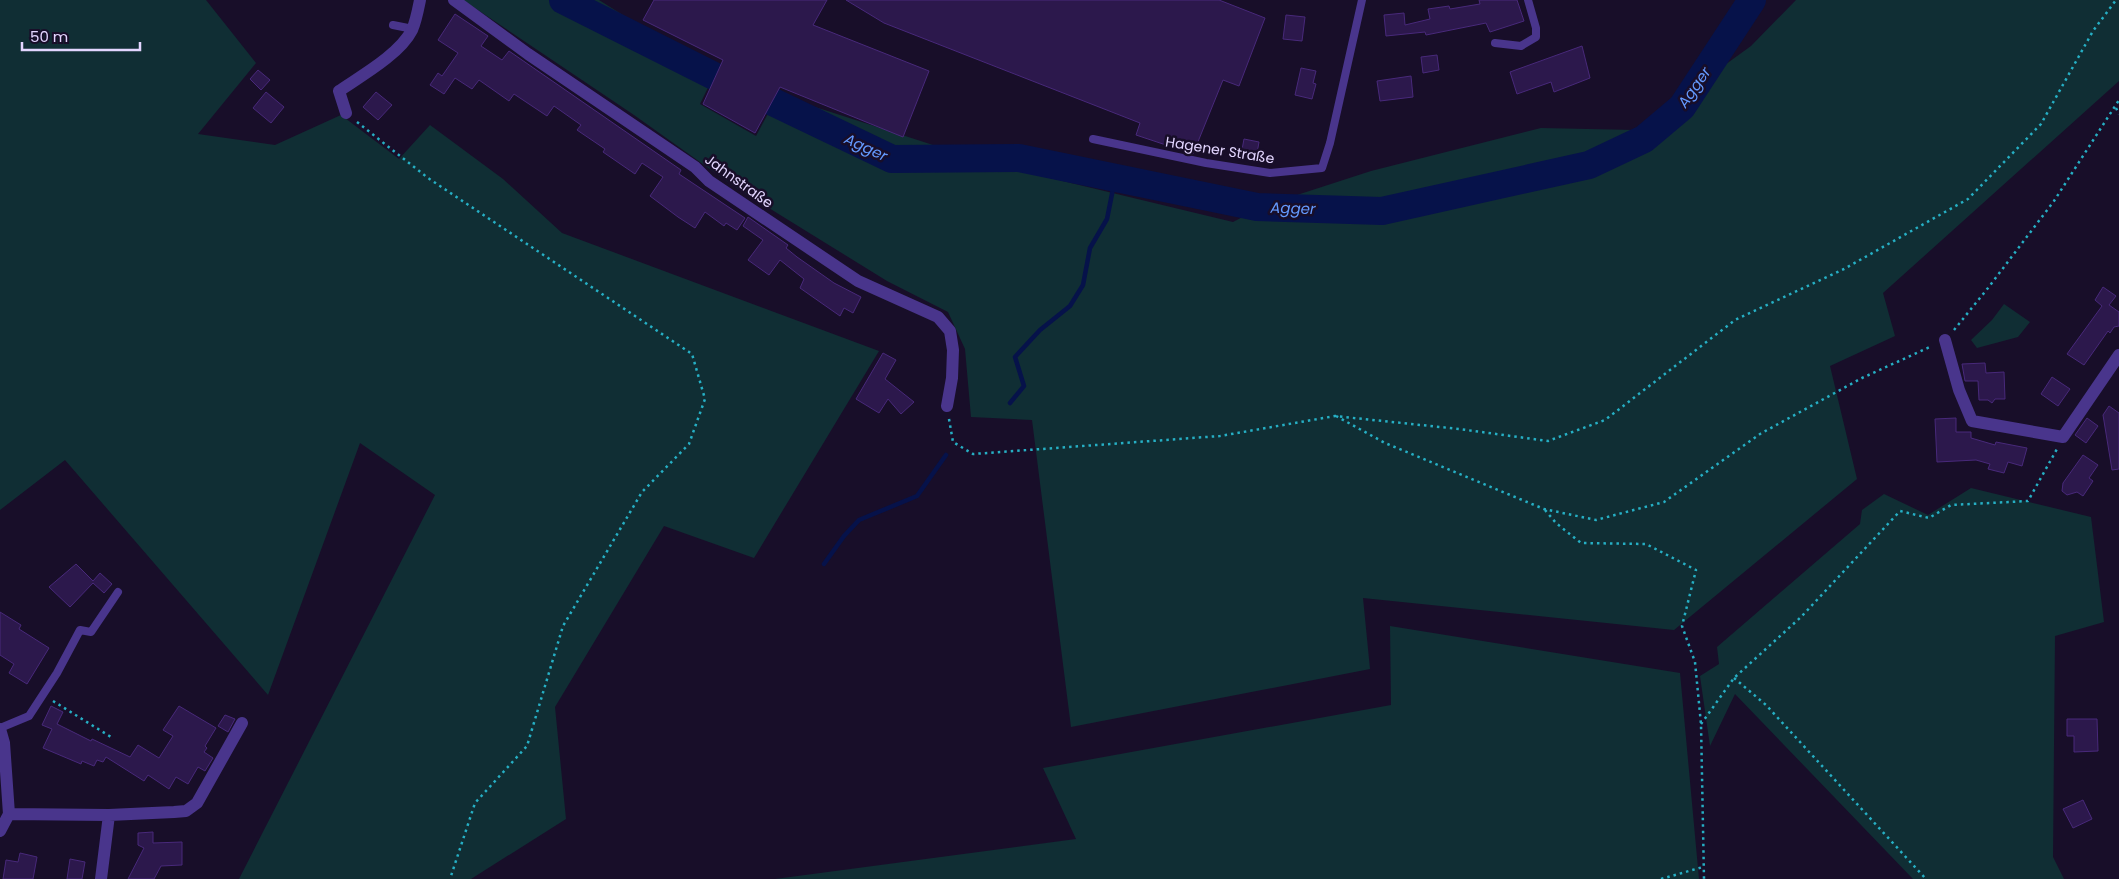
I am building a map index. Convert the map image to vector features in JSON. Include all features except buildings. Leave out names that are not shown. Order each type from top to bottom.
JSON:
[{"type":"street","points":[[346,113],[339,91],[396,50],[413,29],[420,0]]},
{"type":"street","name":"Jahnstraße","points":[[454,0],[528,54],[694,167],[709,181],[858,281],[938,317],[950,331],[953,350],[952,378],[947,406]]},
{"type":"street","points":[[1945,340],[1959,390],[1972,421],[2064,437],[2119,354]]},
{"type":"street","points":[[9,814],[109,815],[186,811],[197,803],[242,723]]},
{"type":"street","points":[[0,728],[4,743],[9,814],[0,831]]},
{"type":"street","points":[[101,879],[109,815]]},
{"type":"lane","name":"Hagener Straße","points":[[1093,139],[1206,163],[1270,173],[1322,168],[1330,143],[1362,0]]},
{"type":"lane","points":[[1495,43],[1521,46],[1536,37],[1536,28],[1528,0]]},
{"type":"lane","points":[[393,25],[413,29]]},
{"type":"lane","points":[[0,728],[29,716],[80,630],[91,632],[118,592]]},
{"type":"path","points":[[947,406],[953,442],[973,454],[1220,436],[1335,416],[1459,428],[1548,441],[1606,420],[1735,320],[1844,269],[1968,199],[2041,124],[2093,31],[2116,0]]},
{"type":"path","points":[[1335,416],[1385,444],[1544,509],[1596,520],[1664,502],[1760,434],[1862,378],[1945,340],[1988,288],[2054,201],[2116,108],[2119,100]]},
{"type":"path","points":[[2116,108],[2119,114]]},
{"type":"path","points":[[346,113],[428,178],[692,354],[705,399],[688,444],[642,492],[563,626],[527,746],[475,803],[450,879]]},
{"type":"path","points":[[1701,724],[1734,678],[1800,617],[1900,511],[1929,518],[1951,505],[2028,501],[2064,437]]},
{"type":"path","points":[[1544,509],[1556,523],[1581,543],[1646,544],[1696,570],[1682,626],[1695,662],[1701,724],[1704,879]]},
{"type":"path","points":[[1734,678],[1766,705],[1926,879]]},
{"type":"path","points":[[43,695],[111,737]]},
{"type":"path","points":[[1661,879],[1703,867]]},
{"type":"green space","points":[[0,0],[206,0],[256,63],[198,134],[275,145],[341,115],[399,159],[430,125],[503,179],[562,233],[879,351],[754,558],[664,526],[555,707],[566,819],[471,879],[239,879],[435,495],[360,443],[268,695],[65,460],[0,510]]},
{"type":"green space","points":[[463,0],[599,0],[626,17],[718,67],[700,104],[756,136],[778,95],[992,164],[1233,222],[1266,205],[1371,171],[1541,128],[1635,130],[1751,46],[1796,0],[2119,0],[2119,81],[1883,293],[1895,336],[1830,366],[1857,479],[1674,630],[1363,598],[1370,669],[1071,727],[1032,420],[971,417],[965,349],[948,312],[887,281],[735,187],[634,115]]},
{"type":"green space","points":[[2004,304],[2030,322],[2018,337],[1977,348],[1971,340],[1992,320]]},
{"type":"green space","points":[[1971,488],[2091,517],[2104,622],[2055,636],[2053,857],[2064,879],[1913,879],[1735,694],[1710,746],[1700,676],[1719,664],[1717,647],[1860,524],[1862,510],[1884,494],[1928,515]]},
{"type":"green space","points":[[1390,626],[1680,673],[1699,879],[775,879],[1076,839],[1043,768],[1391,705]]},
{"type":"waterway","name":"Agger","points":[[563,0],[714,76]]},
{"type":"waterway","name":"Agger","points":[[773,102],[892,159],[1019,158],[1257,207],[1382,211],[1589,165],[1644,139],[1682,107],[1752,0]]},
{"type":"waterway","points":[[1010,403],[1024,386],[1015,357],[1040,330],[1070,306],[1083,285],[1090,248],[1107,219],[1113,189],[1132,181]]},
{"type":"waterway","points":[[824,564],[844,536],[859,520],[917,496],[946,455]]}]
